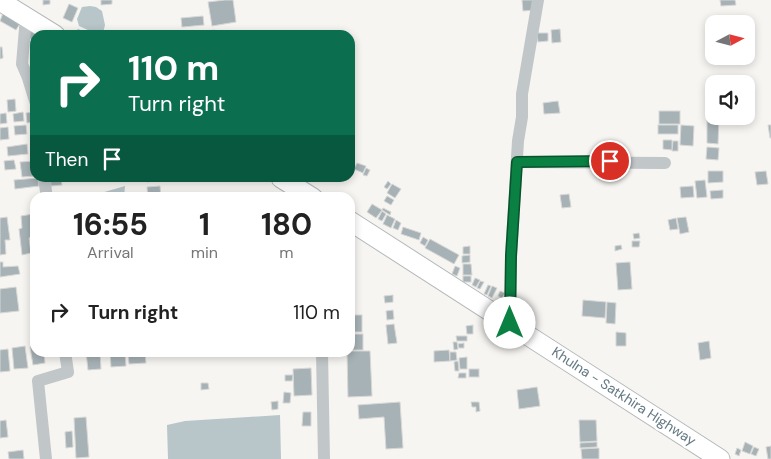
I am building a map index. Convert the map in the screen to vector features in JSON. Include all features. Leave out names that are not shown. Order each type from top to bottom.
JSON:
[{"type":"highway","points":[[14,7],[48,30]]},
{"type":"highway","points":[[287,182],[303,192]]},
{"type":"highway","name":"Khulna - Satkhira Highway","points":[[355,224],[720,459]]},
{"type":"street","points":[[510,323],[511,256],[522,117],[522,94],[538,0]]},
{"type":"street","points":[[14,7],[22,64],[30,85]]},
{"type":"street","points":[[517,162],[626,161],[665,163]]},
{"type":"street","points":[[46,459],[38,381],[68,372],[66,357]]},
{"type":"street","points":[[322,357],[324,459]]},
{"type":"shaded area","points":[[82,7],[96,7],[102,11],[105,25],[104,30],[88,30],[79,26],[77,19]]},
{"type":"shaded area","points":[[125,186],[124,192],[104,192]]},
{"type":"shaded area","points":[[280,415],[281,459],[168,459],[167,425],[185,421]]},
{"type":"building","points":[[43,0],[50,0],[50,4],[43,5]]},
{"type":"building","points":[[101,0],[112,0],[112,4],[101,5]]},
{"type":"building","points":[[233,0],[236,22],[212,26],[208,2]]},
{"type":"building","points":[[522,0],[534,0],[535,10],[523,11]]},
{"type":"building","points":[[720,0],[735,0],[736,5],[721,6]]},
{"type":"building","points":[[69,4],[78,8],[72,22],[63,18]]},
{"type":"building","points":[[3,13],[21,22],[16,30],[0,21]]},
{"type":"building","points":[[203,16],[204,25],[182,27],[181,18]]},
{"type":"building","points":[[560,29],[561,42],[552,43],[551,30]]},
{"type":"building","points":[[29,30],[30,39],[26,36]]},
{"type":"building","points":[[537,33],[548,33],[548,41],[538,42]]},
{"type":"building","points":[[0,47],[2,47],[3,58],[0,59]]},
{"type":"building","points":[[15,99],[16,111],[8,112],[7,100]]},
{"type":"building","points":[[558,101],[560,113],[544,114],[543,103]]},
{"type":"building","points":[[659,111],[680,111],[680,124],[659,124]]},
{"type":"building","points":[[23,112],[24,121],[14,122],[13,114]]},
{"type":"building","points":[[30,112],[30,123],[27,123],[26,113]]},
{"type":"building","points":[[6,113],[7,123],[0,124],[0,114]]},
{"type":"building","points":[[26,125],[27,134],[15,135],[14,126]]},
{"type":"building","points":[[658,125],[678,125],[678,134],[658,134]]},
{"type":"building","points":[[681,125],[694,126],[693,146],[680,145]]},
{"type":"building","points":[[707,125],[719,125],[718,144],[707,143]]},
{"type":"building","points":[[768,125],[771,125],[771,138],[770,138]]},
{"type":"building","points":[[8,127],[9,139],[0,140],[0,128]]},
{"type":"building","points":[[663,140],[672,140],[672,150],[663,149]]},
{"type":"building","points":[[673,141],[678,141],[678,151],[672,151]]},
{"type":"building","points":[[27,144],[28,154],[8,156],[7,147]]},
{"type":"building","points":[[707,147],[719,148],[718,160],[706,159]]},
{"type":"building","points":[[14,160],[16,169],[5,170],[4,161]]},
{"type":"building","points":[[30,161],[30,176],[22,177],[20,162]]},
{"type":"building","points":[[357,163],[366,166],[363,173],[355,169]]},
{"type":"building","points":[[366,168],[370,170],[367,176],[363,175]]},
{"type":"building","points":[[708,171],[723,171],[723,182],[708,183]]},
{"type":"building","points":[[766,171],[768,184],[757,185],[755,172]]},
{"type":"building","points":[[30,179],[30,182],[38,182],[39,186],[15,189],[14,180]]},
{"type":"building","points":[[705,180],[707,197],[697,198],[695,181]]},
{"type":"building","points":[[388,181],[391,184],[387,189],[384,187]]},
{"type":"building","points":[[50,182],[62,182],[62,185],[51,186]]},
{"type":"building","points":[[392,184],[401,189],[395,198],[387,193]]},
{"type":"building","points":[[160,186],[160,192],[147,192],[147,187]]},
{"type":"building","points":[[693,186],[694,197],[681,198],[680,187]]},
{"type":"building","points":[[723,190],[723,198],[711,199],[710,191]]},
{"type":"building","points":[[569,194],[571,207],[562,208],[560,195]]},
{"type":"building","points":[[387,196],[394,200],[391,205],[384,201]]},
{"type":"building","points":[[372,204],[382,210],[376,218],[367,212]]},
{"type":"building","points":[[383,208],[391,212],[390,215],[382,210]]},
{"type":"building","points":[[382,211],[386,214],[382,221],[378,219]]},
{"type":"building","points":[[30,214],[30,253],[22,255],[19,229],[22,228],[21,216]]},
{"type":"building","points":[[387,215],[395,219],[391,228],[383,224]]},
{"type":"building","points":[[7,217],[10,240],[5,240],[6,254],[0,255],[0,218]]},
{"type":"building","points":[[686,217],[689,232],[680,234],[677,218]]},
{"type":"building","points":[[676,218],[678,229],[670,230],[668,220]]},
{"type":"building","points":[[396,220],[401,223],[398,230],[393,228]]},
{"type":"building","points":[[403,227],[421,233],[419,240],[401,234]]},
{"type":"building","points":[[639,233],[640,238],[634,239],[633,234]]},
{"type":"building","points":[[423,237],[428,240],[425,246],[420,243]]},
{"type":"building","points":[[430,239],[459,255],[454,264],[425,248]]},
{"type":"building","points":[[632,241],[640,241],[639,247],[632,247]]},
{"type":"building","points":[[621,245],[622,249],[615,251],[615,246]]},
{"type":"building","points":[[470,246],[470,254],[463,254],[463,247]]},
{"type":"building","points":[[470,255],[470,262],[462,263],[462,256]]},
{"type":"building","points":[[0,262],[3,262],[3,267],[18,266],[20,274],[0,277]]},
{"type":"building","points":[[630,262],[632,289],[618,290],[616,263]]},
{"type":"building","points":[[463,264],[471,264],[472,275],[463,275]]},
{"type":"building","points":[[455,266],[460,268],[457,276],[452,274]]},
{"type":"building","points":[[463,276],[471,276],[471,282],[463,282]]},
{"type":"building","points":[[475,278],[480,280],[476,287],[472,285]]},
{"type":"building","points":[[480,281],[484,282],[480,289],[477,288]]},
{"type":"building","points":[[488,285],[491,286],[487,295],[484,294]]},
{"type":"building","points":[[492,286],[497,288],[492,298],[488,296]]},
{"type":"building","points":[[16,287],[19,311],[0,313],[0,289]]},
{"type":"building","points":[[500,291],[505,293],[502,298],[498,296]]},
{"type":"building","points":[[393,295],[393,302],[385,303],[384,296]]},
{"type":"building","points":[[583,300],[606,302],[605,318],[582,316]]},
{"type":"building","points":[[607,302],[616,303],[615,324],[606,323]]},
{"type":"building","points":[[393,310],[394,319],[387,320],[386,311]]},
{"type":"building","points":[[355,315],[362,315],[362,332],[355,332]]},
{"type":"building","points":[[394,324],[397,343],[388,344],[386,325]]},
{"type":"building","points":[[473,325],[473,334],[467,334],[466,326]]},
{"type":"building","points":[[616,332],[626,333],[626,346],[616,346]]},
{"type":"building","points":[[355,334],[363,334],[363,350],[355,350]]},
{"type":"building","points":[[456,336],[467,336],[467,341],[457,341]]},
{"type":"building","points":[[709,341],[711,358],[700,360],[698,343]]},
{"type":"building","points":[[453,342],[457,342],[458,349],[454,350]]},
{"type":"building","points":[[464,343],[464,348],[459,348],[458,344]]},
{"type":"building","points":[[25,346],[28,368],[14,369],[12,348]]},
{"type":"building","points":[[8,349],[10,371],[0,372],[0,350]]},
{"type":"building","points":[[449,350],[450,361],[434,362],[434,351]]},
{"type":"building","points":[[355,351],[370,351],[372,396],[348,397],[347,357],[355,357]]},
{"type":"building","points":[[450,352],[456,352],[457,360],[450,361]]},
{"type":"building","points":[[32,357],[44,357],[45,363],[33,365]]},
{"type":"building","points":[[87,357],[100,357],[101,369],[88,370]]},
{"type":"building","points":[[110,357],[125,357],[126,366],[111,367]]},
{"type":"building","points":[[128,357],[145,357],[146,363],[129,364]]},
{"type":"building","points":[[467,357],[467,369],[460,369],[459,358]]},
{"type":"building","points":[[458,361],[459,371],[455,371],[454,362]]},
{"type":"building","points":[[311,368],[312,395],[294,396],[293,369]]},
{"type":"building","points":[[469,369],[479,369],[479,377],[469,377]]},
{"type":"building","points":[[459,373],[466,373],[466,378],[458,378]]},
{"type":"building","points":[[285,375],[293,375],[292,381],[285,381]]},
{"type":"building","points":[[201,383],[208,383],[209,389],[201,390]]},
{"type":"building","points":[[537,387],[540,406],[519,409],[517,390]]},
{"type":"building","points":[[284,392],[291,393],[290,403],[283,403]]},
{"type":"building","points":[[278,401],[278,409],[272,410],[271,402]]},
{"type":"building","points":[[400,402],[403,448],[386,449],[384,417],[359,419],[358,405]]},
{"type":"building","points":[[471,402],[479,402],[480,411],[476,412],[476,407],[472,407]]},
{"type":"building","points":[[303,412],[311,412],[311,426],[302,426]]},
{"type":"building","points":[[86,417],[89,457],[76,458],[74,418]]},
{"type":"building","points":[[6,420],[8,437],[0,438],[0,421]]},
{"type":"building","points":[[579,420],[596,420],[597,441],[580,442]]},
{"type":"building","points":[[72,431],[73,447],[66,448],[65,432]]},
{"type":"building","points":[[597,442],[597,447],[580,448],[580,443]]},
{"type":"building","points":[[745,442],[753,446],[750,454],[742,451]]},
{"type":"building","points":[[771,446],[771,459],[768,459],[766,447]]},
{"type":"building","points":[[754,447],[759,449],[756,456],[751,454]]},
{"type":"building","points":[[599,448],[599,459],[582,459],[581,449]]},
{"type":"building","points":[[737,448],[741,450],[739,456],[735,454]]},
{"type":"building","points":[[23,450],[24,459],[9,459],[8,452]]},
{"type":"route","points":[[510,323],[511,256],[517,162],[610,161]]}]
